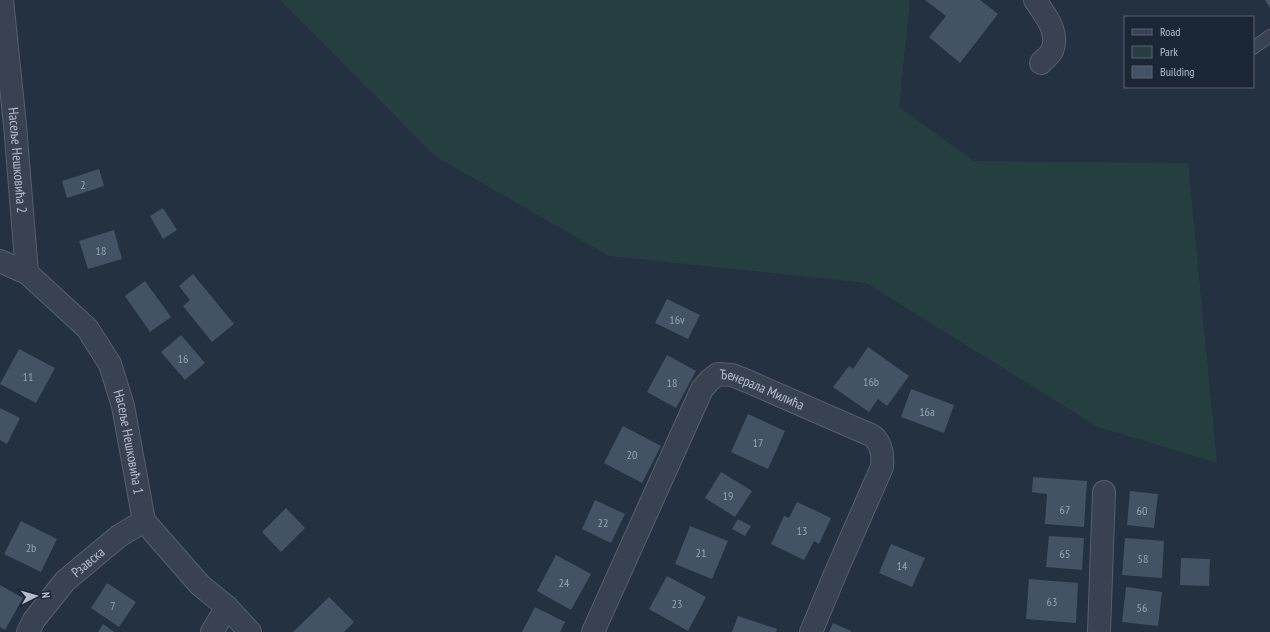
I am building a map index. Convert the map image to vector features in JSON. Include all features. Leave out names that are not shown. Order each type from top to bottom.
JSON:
[{"type":"street","name":"Насеље Нешковића 2","points":[[2,0],[15,125],[27,273]]},
{"type":"street","points":[[1035,0],[1053,28],[1054,41],[1052,52],[1041,63]]},
{"type":"street","name":"Насеље Нешковића 1","points":[[0,261],[27,273],[87,328],[110,364],[123,406],[144,522]]},
{"type":"street","name":"Ђенерала Милића","points":[[593,632],[702,390],[709,381],[718,374],[732,375],[866,433],[875,438],[880,446],[883,458],[882,467],[811,632]]},
{"type":"street","points":[[1099,632],[1104,492]]},
{"type":"street","points":[[144,522],[200,585],[227,607],[250,632]]},
{"type":"street","name":"Рзавска","points":[[28,632],[34,620],[65,581],[119,536],[144,522]]},
{"type":"street","points":[[212,632],[227,607]]},
{"type":"lane","points":[[1254,47],[1270,36]]},
{"type":"green space","points":[[280,0],[910,0],[899,107],[974,161],[1188,163],[1217,463],[1098,427],[866,283],[609,256],[435,156]]},
{"type":"building","points":[[925,0],[980,0],[998,14],[960,63],[929,37],[946,16]]},
{"type":"building","points":[[1265,0],[1270,0],[1270,8]]},
{"type":"building","points":[[99,169],[104,186],[67,198],[62,181]]},
{"type":"building","points":[[163,208],[177,230],[163,239],[150,216]]},
{"type":"building","points":[[114,230],[122,259],[88,269],[79,241]]},
{"type":"building","points":[[193,274],[234,324],[212,342],[183,306],[190,300],[179,286]]},
{"type":"building","points":[[145,281],[171,317],[150,332],[125,296]]},
{"type":"building","points":[[667,299],[700,315],[688,339],[655,323]]},
{"type":"building","points":[[181,335],[205,363],[185,380],[161,352]]},
{"type":"building","points":[[868,347],[909,376],[887,406],[878,399],[869,412],[833,387],[849,366],[853,369]]},
{"type":"building","points":[[19,349],[55,368],[36,403],[0,384]]},
{"type":"building","points":[[667,355],[696,371],[676,408],[647,392]]},
{"type":"building","points":[[911,389],[954,405],[944,433],[901,417]]},
{"type":"building","points":[[0,408],[20,418],[7,444],[0,440]]},
{"type":"building","points":[[748,414],[785,431],[768,469],[731,452]]},
{"type":"building","points":[[623,426],[661,446],[642,483],[604,463]]},
{"type":"building","points":[[721,472],[752,491],[735,517],[705,498]]},
{"type":"building","points":[[1033,477],[1087,481],[1084,527],[1045,524],[1047,494],[1032,492]]},
{"type":"building","points":[[1130,491],[1158,494],[1154,528],[1127,525]]},
{"type":"building","points":[[595,500],[625,514],[611,543],[582,529]]},
{"type":"building","points":[[797,502],[831,518],[819,544],[814,541],[804,560],[771,544],[784,516],[789,518]]},
{"type":"building","points":[[286,508],[305,528],[281,552],[262,532]]},
{"type":"building","points":[[738,519],[751,526],[745,536],[732,529]]},
{"type":"building","points":[[21,521],[57,539],[41,572],[4,554]]},
{"type":"building","points":[[690,526],[728,541],[712,579],[675,564]]},
{"type":"building","points":[[1049,536],[1084,538],[1082,570],[1046,567]]},
{"type":"building","points":[[1125,538],[1164,541],[1162,578],[1122,575]]},
{"type":"building","points":[[891,544],[925,558],[912,587],[879,573]]},
{"type":"building","points":[[556,555],[591,574],[571,610],[537,591]]},
{"type":"building","points":[[1181,558],[1210,559],[1209,586],[1180,585]]},
{"type":"building","points":[[667,576],[706,597],[688,631],[649,609]]},
{"type":"building","points":[[1029,579],[1078,583],[1076,623],[1026,619]]},
{"type":"building","points":[[107,583],[136,602],[119,627],[91,608]]},
{"type":"building","points":[[0,585],[23,598],[5,630],[0,627]]},
{"type":"building","points":[[1126,587],[1162,592],[1158,626],[1122,622]]},
{"type":"building","points":[[329,597],[354,622],[344,632],[293,632]]},
{"type":"building","points":[[535,607],[565,622],[560,632],[522,632]]},
{"type":"building","points":[[738,616],[777,629],[776,632],[732,632]]},
{"type":"building","points":[[833,623],[851,631],[851,632],[829,632]]},
{"type":"building","points":[[103,624],[114,632],[98,632]]}]
